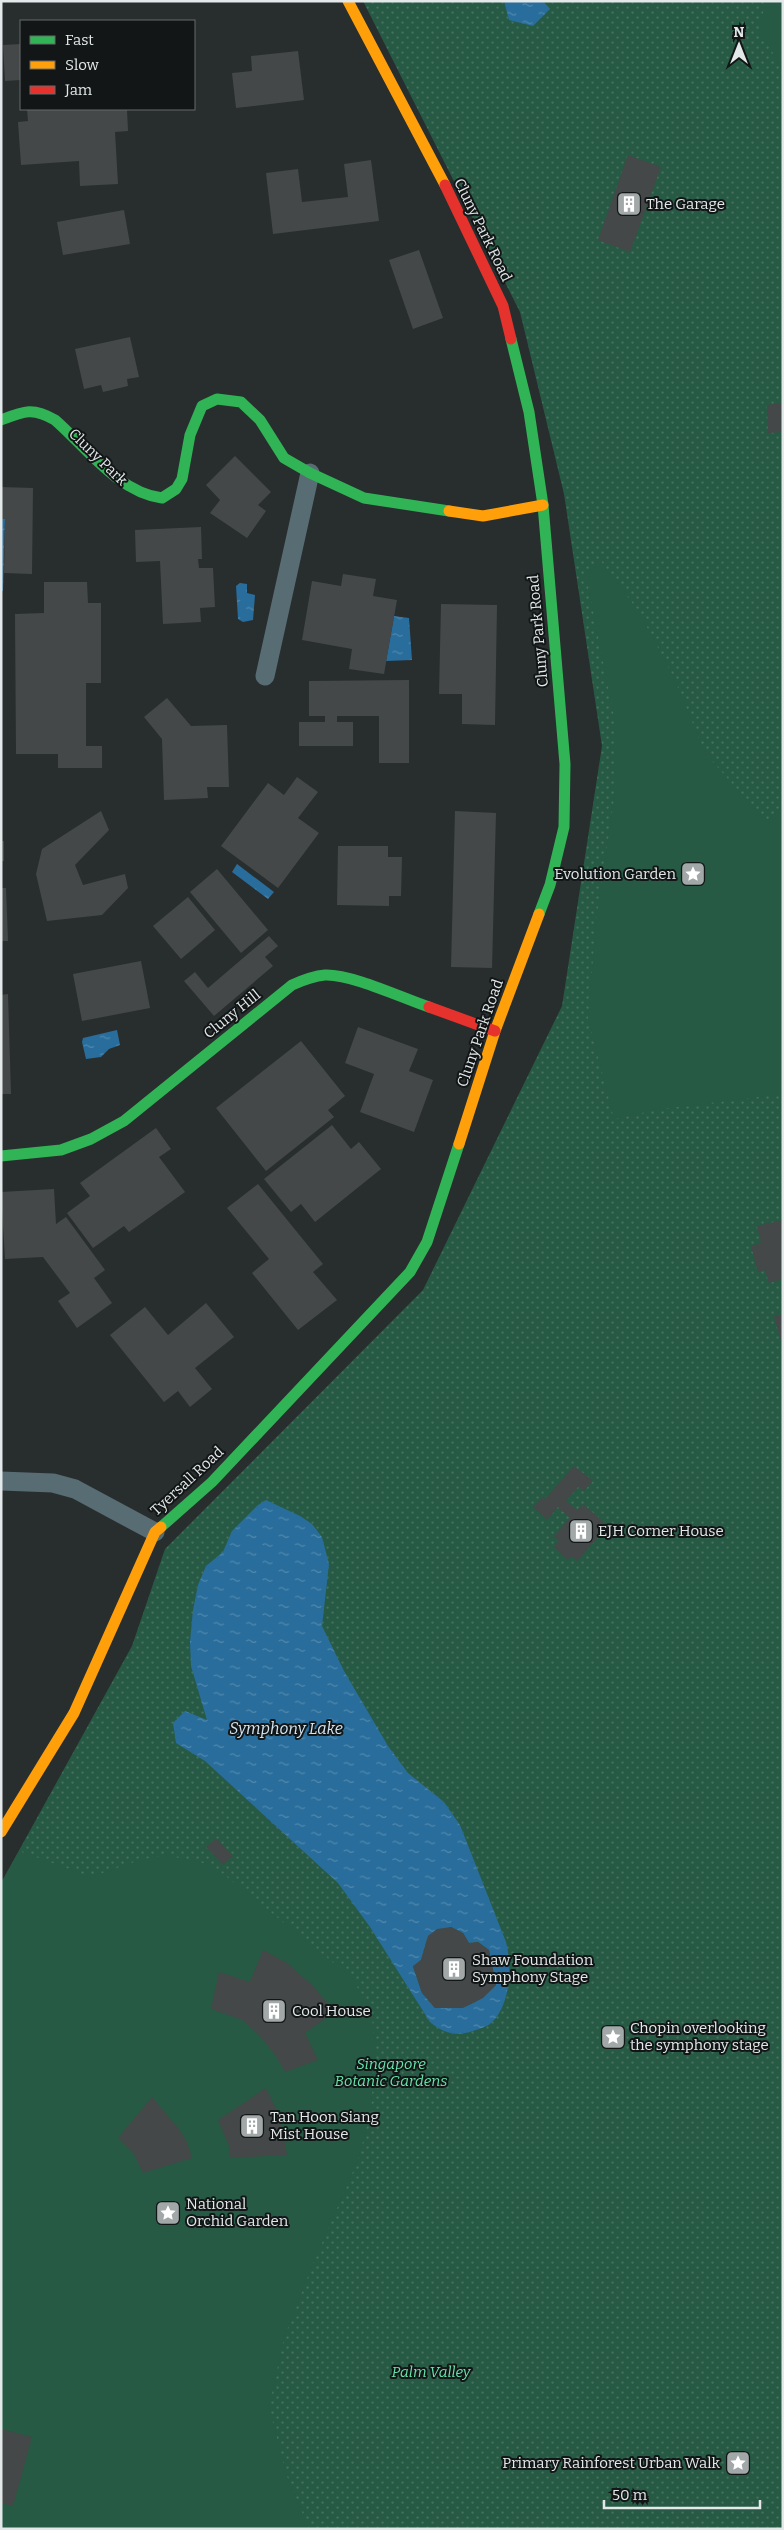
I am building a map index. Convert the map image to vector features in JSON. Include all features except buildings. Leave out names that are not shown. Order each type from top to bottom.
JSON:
[{"type":"street","name":"Cluny Park Road","points":[[348,1],[443,182],[502,306],[529,412],[543,505],[564,764],[564,827],[550,885],[495,1031],[427,1242],[410,1272]]},
{"type":"street","name":"Cluny Park","points":[[1,420],[27,411],[42,412],[66,427],[121,482],[138,494],[152,497],[164,496],[176,490],[184,475],[188,443],[202,406],[217,399],[226,399],[241,402],[260,420],[284,458],[310,473],[364,498],[483,516],[543,505]]},
{"type":"street","points":[[265,676],[310,473]]},
{"type":"street","name":"Cluny Hill","points":[[1,1156],[61,1150],[91,1139],[124,1121],[292,985],[313,976],[331,973],[345,977],[495,1031]]},
{"type":"street","name":"Tyersall Road","points":[[1,1832],[74,1713],[155,1532],[212,1482],[410,1272]]},
{"type":"street","points":[[1,1481],[53,1483],[75,1489],[155,1532]]},
{"type":"green space","name":"Singapore Botanic Gardens","points":[[363,1],[783,1],[783,2529],[1,2529],[1,1883],[132,1646],[165,1549],[423,1290],[562,1006],[602,746],[564,494],[520,312]]},
{"type":"green space","points":[[766,1],[783,1],[783,70],[759,29]]},
{"type":"green space","name":"Evolution Garden","points":[[600,560],[639,612],[674,678],[705,753],[766,822],[783,806],[783,1094],[660,1109],[614,1119],[588,1018],[597,914],[615,793],[615,722],[586,575]]},
{"type":"green space","name":"National Orchid Garden","points":[[19,1851],[91,1877],[140,1860],[165,1855],[212,1865],[351,1977],[371,2010],[375,2046],[371,2111],[358,2160],[312,2266],[284,2338],[269,2407],[286,2474],[309,2529],[1,2529],[1,1883]]},
{"type":"water","points":[[504,1],[543,1],[550,9],[533,26],[509,20]]},
{"type":"water","points":[[1,519],[5,519],[3,591],[1,591]]},
{"type":"water","points":[[240,583],[247,584],[247,593],[255,595],[253,620],[243,622],[238,619],[236,586]]},
{"type":"water","points":[[394,616],[409,618],[412,660],[386,661]]},
{"type":"water","points":[[237,864],[274,892],[268,899],[232,872]]},
{"type":"water","points":[[117,1030],[120,1045],[109,1049],[101,1057],[86,1059],[82,1042],[83,1038]]},
{"type":"water","name":"Symphony Lake","points":[[266,1500],[300,1516],[312,1524],[322,1537],[329,1564],[322,1626],[344,1671],[388,1746],[408,1773],[444,1802],[460,1825],[506,1942],[508,1952],[508,1985],[503,2006],[498,2015],[485,2027],[467,2033],[455,2034],[440,2029],[430,2022],[370,1927],[338,1883],[205,1761],[176,1743],[173,1723],[185,1711],[207,1720],[191,1666],[190,1642],[198,1585],[206,1566],[223,1552],[232,1531],[258,1505]],"holes":[[[451,1927],[463,1933],[469,1943],[478,1942],[489,1950],[496,1985],[488,1993],[468,2005],[454,2008],[435,2008],[422,1993],[413,1967],[421,1960],[428,1936]]]},
{"type":"traffic: fast","points":[[511,339],[529,412],[543,505],[565,764],[564,827],[550,885],[539,914]]},
{"type":"traffic: fast","points":[[1,420],[16,414],[28,412],[41,413],[55,420],[117,478],[146,494],[162,498],[176,489],[182,479],[190,435],[202,406],[217,399],[241,402],[260,420],[284,458],[310,473],[364,498],[449,511]]},
{"type":"traffic: fast","points":[[1,1156],[61,1150],[91,1139],[124,1121],[292,985],[308,978],[325,975],[349,978],[429,1007]]},
{"type":"traffic: fast","points":[[161,1527],[212,1482],[410,1272],[427,1242],[459,1144]]},
{"type":"traffic: slow","points":[[348,1],[445,185]]},
{"type":"traffic: slow","points":[[449,511],[483,516],[543,505]]},
{"type":"traffic: slow","points":[[459,1144],[495,1031],[539,914]]},
{"type":"traffic: slow","points":[[1,1832],[74,1713],[155,1532],[161,1527]]},
{"type":"traffic: jam","points":[[445,185],[503,306],[511,339]]},
{"type":"traffic: jam","points":[[429,1007],[495,1031]]},
{"type":"place","name":"The Garage","points":[[629,204]]},
{"type":"place","name":"Evolution Garden","points":[[693,874]]},
{"type":"place","name":"EJH Corner House","points":[[581,1531]]},
{"type":"place","name":"Shaw Foundation Symphony Stage","points":[[454,1969]]},
{"type":"place","name":"Cool House","points":[[274,2011]]},
{"type":"place","name":"Chopin overlooking the symphony stage","points":[[613,2037]]},
{"type":"place","name":"Tan Hoon Siang Mist House","points":[[252,2126]]},
{"type":"place","name":"National Orchid Garden","points":[[168,2213]]},
{"type":"place","name":"Primary Rainforest Urban Walk","points":[[738,2463]]},
{"type":"park label","name":"Palm Valley","points":[[431,2372]]}]
